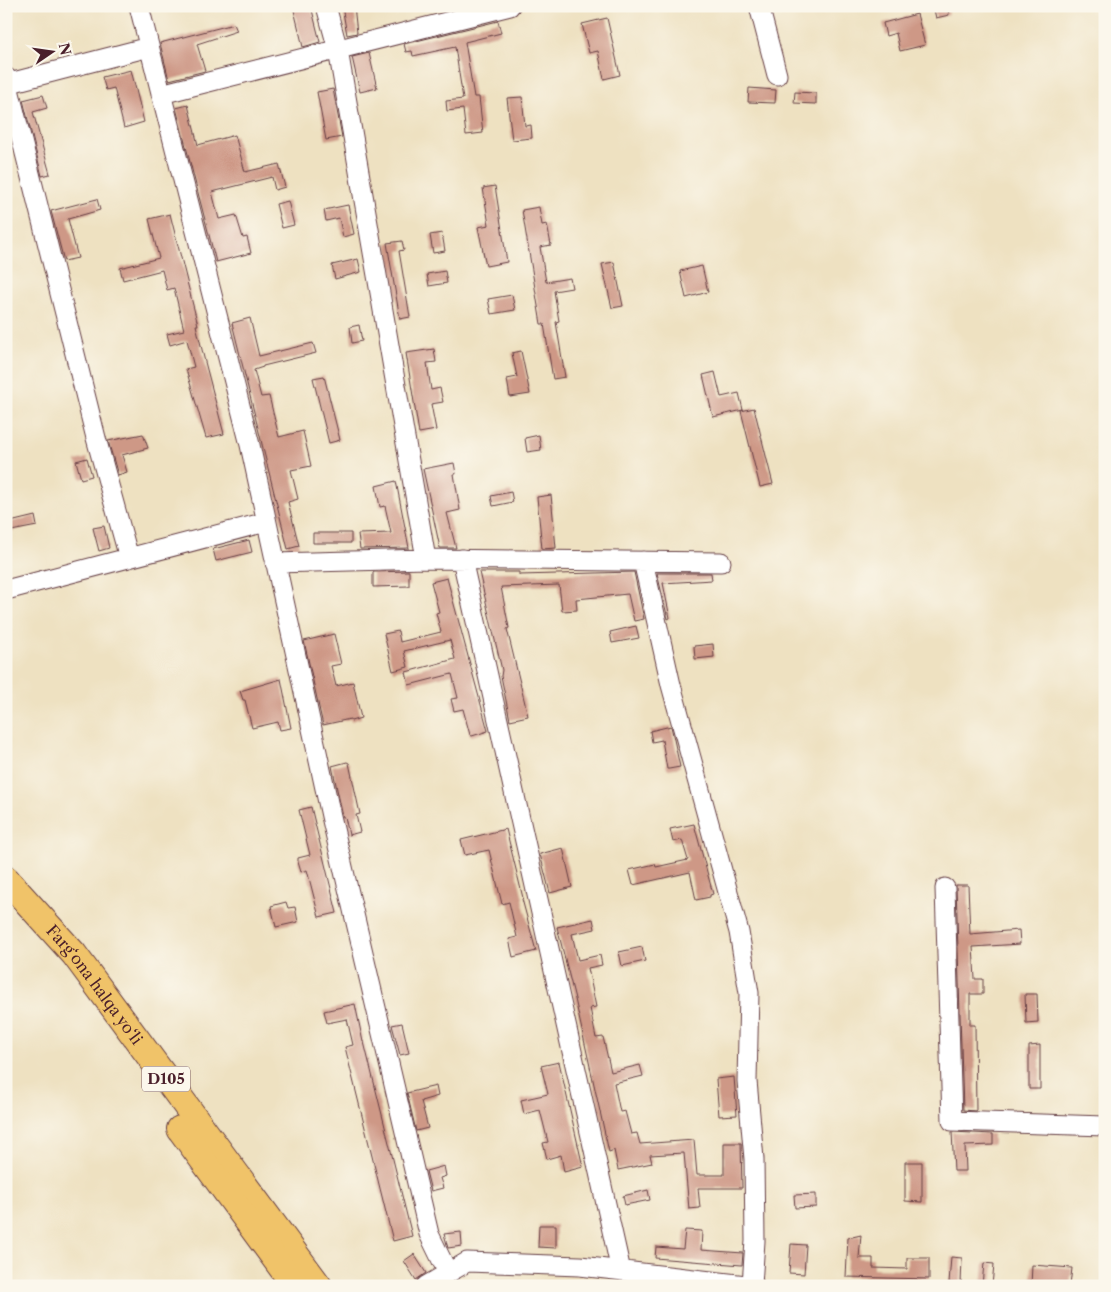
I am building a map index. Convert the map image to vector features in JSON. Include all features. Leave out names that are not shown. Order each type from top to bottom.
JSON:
[{"type":"highway","name":"Farg‘ona halqa yo‘li","points":[[6,879],[74,954],[319,1286]]},
{"type":"highway","name":"Farg‘ona halqa yo‘li","points":[[6,903],[60,964],[295,1286]]},
{"type":"street","points":[[139,6],[250,446],[331,816],[429,1234],[448,1273]]},
{"type":"street","points":[[326,6],[338,50],[426,559]]},
{"type":"street","points":[[161,94],[338,50],[478,10],[510,6]]},
{"type":"street","points":[[758,6],[777,75]]},
{"type":"street","points":[[130,558],[96,438],[7,82],[149,47]]},
{"type":"street","points":[[6,590],[266,522]]},
{"type":"street","points":[[275,563],[426,559],[721,562]]},
{"type":"street","points":[[462,559],[621,1271]]},
{"type":"street","points":[[426,1286],[467,1262],[580,1266],[754,1286],[754,1159],[747,1081],[749,993],[739,932],[671,685],[642,561]]},
{"type":"street","points":[[945,888],[952,1121],[1105,1126]]},
{"type":"building","points":[[293,6],[311,6],[320,42],[303,47]]},
{"type":"building","points":[[342,6],[354,6],[357,33],[347,35]]},
{"type":"building","points":[[933,6],[947,6],[949,15],[936,18]]},
{"type":"building","points":[[917,14],[925,45],[900,51],[896,33],[886,36],[883,23]]},
{"type":"building","points":[[607,18],[620,75],[604,79],[598,51],[589,53],[582,24]]},
{"type":"building","points":[[498,21],[501,33],[465,42],[474,97],[479,97],[483,133],[466,135],[463,109],[447,111],[446,101],[463,99],[455,47],[413,56],[412,51],[406,52],[404,44]]},
{"type":"building","points":[[234,24],[237,31],[197,44],[205,71],[169,80],[160,43]]},
{"type":"building","points":[[369,53],[377,88],[360,92],[352,57]]},
{"type":"building","points":[[131,70],[144,122],[124,128],[114,88],[106,90],[102,77]]},
{"type":"building","points":[[749,88],[776,90],[775,103],[748,102]]},
{"type":"building","points":[[333,89],[342,137],[326,140],[317,92]]},
{"type":"building","points":[[795,92],[816,93],[816,104],[794,103]]},
{"type":"building","points":[[43,95],[47,108],[33,112],[50,174],[42,176],[23,100]]},
{"type":"building","points":[[522,97],[525,126],[531,125],[532,138],[512,140],[507,98]]},
{"type":"building","points":[[188,105],[198,145],[235,135],[245,172],[279,164],[285,187],[275,190],[272,177],[212,192],[219,219],[236,215],[243,238],[247,237],[251,253],[216,262],[176,108]]},
{"type":"building","points":[[495,186],[507,262],[486,266],[478,227],[489,225],[483,188]]},
{"type":"building","points":[[97,199],[100,210],[68,219],[78,258],[64,261],[51,211]]},
{"type":"building","points":[[288,201],[294,225],[282,228],[276,204]]},
{"type":"building","points":[[348,205],[354,234],[343,237],[339,218],[326,221],[324,210]]},
{"type":"building","points":[[539,207],[542,225],[547,224],[551,245],[540,247],[546,282],[570,278],[572,288],[554,291],[559,321],[556,322],[565,377],[553,379],[544,324],[541,324],[522,210]]},
{"type":"building","points":[[170,214],[224,434],[206,438],[186,369],[194,367],[187,340],[170,345],[167,334],[184,330],[174,288],[167,290],[162,270],[123,280],[120,268],[159,258],[149,219]]},
{"type":"building","points":[[442,233],[445,251],[433,253],[430,235]]},
{"type":"building","points":[[402,241],[404,250],[399,251],[410,317],[400,319],[387,243]]},
{"type":"building","points":[[358,259],[361,272],[335,279],[332,265]]},
{"type":"building","points":[[614,262],[623,306],[612,308],[602,264]]},
{"type":"building","points":[[702,266],[708,292],[686,298],[680,271]]},
{"type":"building","points":[[445,271],[447,283],[429,286],[427,274]]},
{"type":"building","points":[[512,295],[515,310],[491,314],[488,299]]},
{"type":"building","points":[[250,318],[259,356],[313,343],[316,353],[254,370],[261,397],[269,396],[279,437],[303,431],[311,466],[291,470],[298,499],[288,502],[299,546],[288,549],[232,323]]},
{"type":"building","points":[[359,325],[362,341],[352,343],[350,327]]},
{"type":"building","points":[[434,349],[436,362],[427,363],[431,390],[440,388],[443,402],[431,404],[436,430],[419,433],[406,353]]},
{"type":"building","points":[[521,351],[530,394],[510,397],[507,379],[517,377],[512,353]]},
{"type":"building","points":[[715,372],[721,397],[739,393],[743,410],[713,417],[703,375]]},
{"type":"building","points":[[324,376],[340,440],[329,443],[313,378]]},
{"type":"building","points":[[754,408],[773,484],[760,487],[741,411]]},
{"type":"building","points":[[143,434],[148,448],[122,455],[127,472],[118,475],[108,441]]},
{"type":"building","points":[[539,435],[541,450],[527,452],[525,438]]},
{"type":"building","points":[[87,458],[92,476],[81,479],[76,461]]},
{"type":"building","points":[[454,463],[460,510],[447,513],[456,548],[440,548],[423,469]]},
{"type":"building","points":[[396,481],[409,548],[360,549],[358,534],[391,533],[385,506],[380,507],[376,486]]},
{"type":"building","points":[[511,492],[513,502],[493,506],[491,496]]},
{"type":"building","points":[[551,495],[556,548],[542,549],[537,497]]},
{"type":"building","points":[[35,516],[37,526],[6,532],[6,523]]},
{"type":"building","points":[[104,526],[109,548],[99,551],[93,528]]},
{"type":"building","points":[[313,533],[351,533],[351,543],[313,543]]},
{"type":"building","points":[[249,540],[252,552],[216,561],[213,549]]},
{"type":"building","points":[[409,571],[409,586],[373,587],[373,572]]},
{"type":"building","points":[[479,572],[519,572],[519,575],[634,572],[644,619],[634,621],[628,594],[576,599],[577,610],[562,611],[559,585],[501,587],[509,628],[507,629],[528,716],[510,720],[501,676],[502,670]]},
{"type":"building","points":[[657,573],[711,573],[712,580],[663,583],[670,618],[668,619]]},
{"type":"building","points":[[447,578],[488,731],[472,736],[470,735],[463,709],[454,711],[451,699],[458,698],[452,674],[409,685],[406,672],[455,659],[450,640],[404,651],[408,667],[393,671],[384,634],[398,631],[400,642],[441,632],[436,613],[439,612],[431,582]]},
{"type":"building","points":[[636,626],[639,638],[612,643],[610,632]]},
{"type":"building","points":[[334,634],[341,664],[331,666],[336,686],[353,682],[361,718],[323,725],[304,641]]},
{"type":"building","points":[[713,644],[714,657],[695,659],[694,646]]},
{"type":"building","points":[[281,679],[291,728],[280,730],[278,722],[252,728],[245,700],[243,700],[240,691]]},
{"type":"building","points":[[671,726],[680,767],[667,769],[662,740],[652,742],[650,731]]},
{"type":"building","points":[[349,763],[360,814],[356,815],[360,832],[349,835],[345,817],[343,817],[332,766]]},
{"type":"building","points":[[311,807],[337,913],[319,917],[307,870],[301,872],[298,862],[298,858],[310,855],[299,810]]},
{"type":"building","points":[[694,824],[713,894],[710,897],[696,900],[690,872],[633,885],[629,870],[655,864],[656,867],[688,860],[682,840],[673,842],[670,829]]},
{"type":"building","points":[[506,829],[536,951],[513,957],[509,939],[517,937],[509,902],[502,904],[489,850],[465,855],[461,840]]},
{"type":"building","points":[[563,848],[572,887],[550,893],[540,854]]},
{"type":"building","points":[[956,885],[968,885],[970,934],[1019,930],[1020,944],[973,947],[975,979],[983,979],[983,994],[970,994],[970,1025],[975,1025],[976,1111],[963,1110]]},
{"type":"building","points":[[286,902],[288,908],[295,907],[298,922],[276,927],[271,906]]},
{"type":"building","points":[[593,919],[595,929],[572,934],[578,960],[600,955],[602,965],[588,968],[596,1007],[590,1008],[596,1038],[603,1037],[611,1072],[640,1065],[643,1076],[614,1083],[620,1112],[625,1111],[631,1134],[637,1133],[640,1144],[694,1140],[697,1175],[724,1175],[724,1143],[741,1143],[742,1188],[698,1188],[700,1208],[689,1209],[684,1153],[650,1155],[652,1163],[618,1170],[614,1150],[609,1152],[557,927]]},
{"type":"building","points":[[642,947],[645,961],[622,966],[619,952]]},
{"type":"building","points":[[1025,994],[1037,994],[1038,1022],[1026,1023]]},
{"type":"building","points":[[355,1004],[412,1236],[393,1241],[345,1047],[353,1045],[347,1019],[327,1023],[324,1011]]},
{"type":"building","points":[[402,1023],[409,1053],[400,1055],[392,1025]]},
{"type":"building","points":[[1040,1045],[1040,1089],[1029,1089],[1029,1046]]},
{"type":"building","points":[[559,1062],[583,1167],[564,1172],[561,1155],[547,1159],[543,1143],[548,1142],[540,1110],[524,1114],[521,1100],[548,1094],[541,1066]]},
{"type":"building","points":[[734,1077],[737,1115],[719,1116],[716,1079]]},
{"type":"building","points":[[436,1086],[438,1096],[421,1101],[428,1128],[416,1131],[407,1093]]},
{"type":"building","points":[[952,1132],[993,1134],[993,1145],[965,1146],[966,1171],[954,1171]]},
{"type":"building","points":[[905,1162],[922,1162],[922,1202],[905,1201]]},
{"type":"building","points":[[444,1166],[446,1176],[440,1178],[443,1188],[431,1191],[426,1171]]},
{"type":"building","points":[[648,1190],[650,1200],[625,1205],[623,1196]]},
{"type":"building","points":[[816,1194],[816,1207],[795,1208],[794,1195]]},
{"type":"building","points":[[539,1225],[556,1225],[556,1248],[538,1247]]},
{"type":"building","points":[[685,1230],[702,1231],[701,1250],[743,1253],[742,1265],[655,1258],[656,1247],[683,1249]]},
{"type":"building","points":[[461,1232],[462,1246],[448,1248],[444,1234]]},
{"type":"building","points":[[861,1235],[859,1258],[873,1258],[873,1268],[907,1269],[907,1258],[929,1258],[929,1279],[846,1277],[848,1238]]},
{"type":"building","points":[[791,1244],[806,1245],[804,1274],[789,1273]]},
{"type":"building","points":[[414,1254],[426,1273],[416,1280],[404,1261]]},
{"type":"building","points":[[951,1257],[962,1258],[961,1284],[949,1283]]},
{"type":"building","points":[[984,1263],[994,1264],[992,1286],[982,1286]]},
{"type":"building","points":[[1032,1265],[1072,1268],[1070,1286],[1031,1286]]}]
